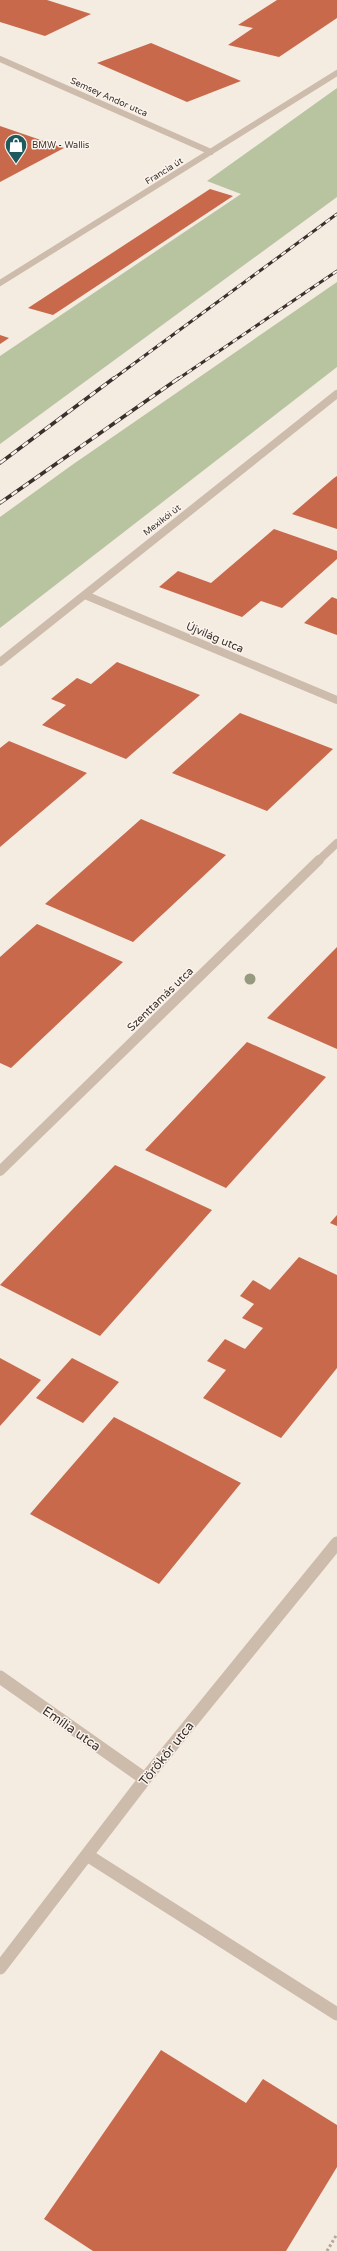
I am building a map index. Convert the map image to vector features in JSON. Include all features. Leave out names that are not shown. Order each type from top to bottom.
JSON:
[{"type":"street","name":"Semsey Andor utca","points":[[0,60],[211,152]]},
{"type":"street","name":"Francia út","points":[[0,283],[337,73]]},
{"type":"street","name":"Mexikói út","points":[[0,662],[337,394]]},
{"type":"street","name":"Újvilág utca","points":[[85,595],[337,700]]},
{"type":"street","name":"Szenttamás utca","points":[[0,1171],[337,844]]},
{"type":"street","name":"Törökőr utca","points":[[0,1968],[145,1779],[337,1543]]},
{"type":"street","name":"Emília utca","points":[[0,1677],[145,1779]]},
{"type":"street","points":[[87,1855],[337,2014]]},
{"type":"path","points":[[327,2251],[337,2234]]},
{"type":"green space","points":[[337,88],[337,197],[0,444],[0,356],[241,194],[207,181]]},
{"type":"green space","points":[[337,282],[337,367],[0,628],[0,517],[72,465]]},
{"type":"building","points":[[0,0],[47,0],[91,14],[45,36],[0,22]]},
{"type":"building","points":[[277,0],[337,0],[337,18],[279,57],[228,45],[253,28],[238,25]]},
{"type":"building","points":[[151,43],[241,81],[187,102],[97,63]]},
{"type":"building","name":"BMW - Wallis","points":[[0,126],[64,148],[0,182]]},
{"type":"building","points":[[210,189],[233,196],[53,315],[28,308]]},
{"type":"building","points":[[0,335],[9,338],[0,344]]},
{"type":"building","points":[[337,476],[337,529],[292,514],[334,478]]},
{"type":"building","points":[[274,529],[337,551],[337,559],[282,608],[261,601],[242,617],[159,587],[178,571],[211,583]]},
{"type":"building","points":[[332,597],[337,599],[337,635],[304,623]]},
{"type":"building","points":[[117,662],[200,695],[126,759],[42,725],[66,705],[51,699],[77,678],[91,684]]},
{"type":"building","points":[[240,713],[333,749],[267,811],[172,773]]},
{"type":"building","points":[[9,741],[87,773],[0,847],[0,748]]},
{"type":"building","points":[[141,819],[226,855],[133,942],[45,904]]},
{"type":"building","points":[[37,924],[123,962],[11,1068],[0,1063],[0,957]]},
{"type":"building","points":[[337,947],[337,1049],[267,1018]]},
{"type":"building","points":[[247,1042],[326,1077],[226,1188],[145,1150]]},
{"type":"building","points":[[115,1165],[212,1210],[100,1336],[0,1285]]},
{"type":"building","points":[[337,1215],[337,1226],[330,1223]]},
{"type":"building","points":[[299,1257],[337,1275],[337,1368],[281,1438],[203,1398],[226,1370],[207,1361],[225,1339],[245,1349],[263,1328],[242,1318],[254,1304],[240,1296],[253,1280],[270,1290]]},
{"type":"building","points":[[0,1358],[41,1380],[0,1426]]},
{"type":"building","points":[[72,1358],[119,1382],[83,1423],[36,1398]]},
{"type":"building","points":[[114,1417],[241,1483],[159,1584],[30,1514]]},
{"type":"building","points":[[161,2050],[246,2103],[263,2079],[337,2125],[337,2167],[286,2251],[93,2251],[44,2219]]},
{"type":"railway","points":[[113,379],[337,214]]},
{"type":"railway","points":[[178,379],[337,271]]},
{"type":"railway","points":[[0,463],[114,378]]},
{"type":"railway","points":[[0,503],[179,378]]},
{"type":"place","name":"BMW - Wallis","points":[[16,164]]}]
